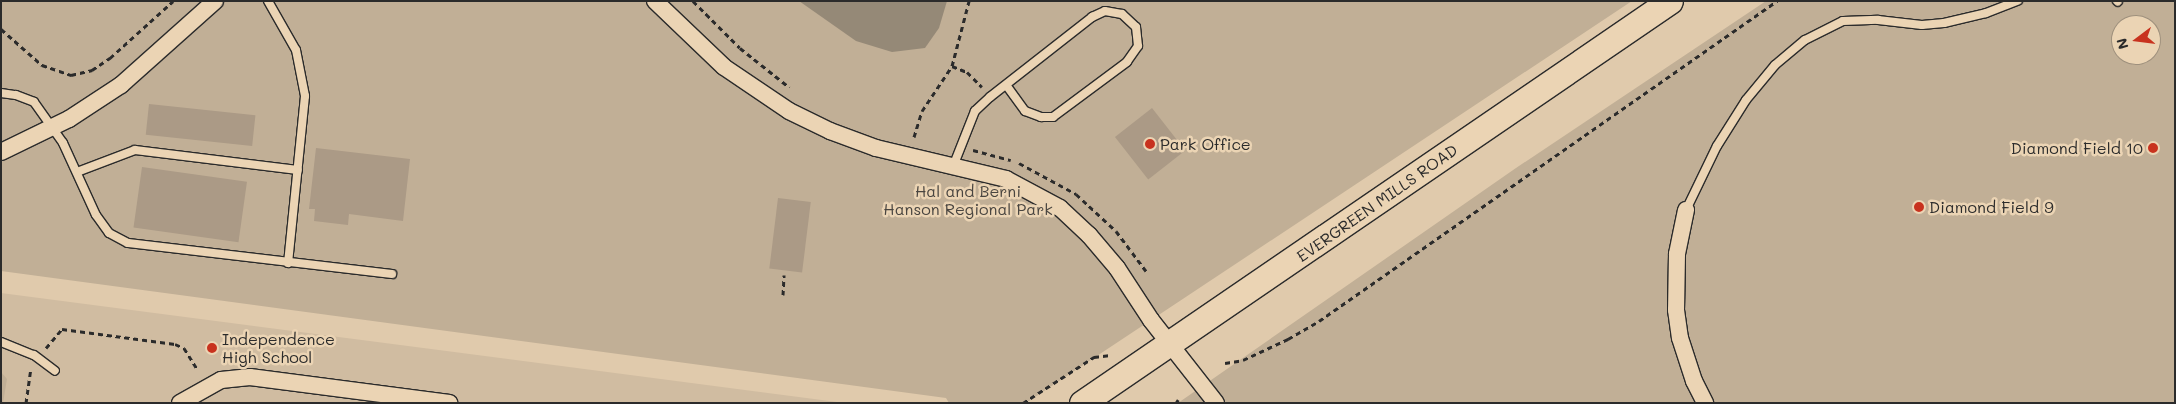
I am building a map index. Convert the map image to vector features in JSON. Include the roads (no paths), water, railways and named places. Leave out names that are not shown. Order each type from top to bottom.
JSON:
[{"type":"main road","name":"EVERGREEN MILLS ROAD","points":[[1082,403],[1169,341],[1263,282],[1670,1]]},
{"type":"street","points":[[1,152],[52,127],[121,85],[215,1]]},
{"type":"street","points":[[655,1],[724,67],[790,111],[830,131],[876,148],[954,164],[1006,179],[1060,208],[1089,235],[1117,268],[1216,403]]},
{"type":"street","points":[[1686,210],[1677,254],[1676,310],[1680,338],[1694,381],[1705,403]]},
{"type":"street","points":[[180,403],[221,380],[250,377],[448,403]]},
{"type":"lane","points":[[268,1],[296,50],[302,72],[305,96],[288,263]]},
{"type":"lane","points":[[1686,210],[1712,155],[1746,100],[1775,65],[1805,40],[1843,21],[1878,20],[1922,26],[1986,14],[2018,1]]},
{"type":"lane","points":[[954,164],[975,111],[990,97],[1092,17],[1105,11],[1122,14],[1136,27],[1138,46],[1127,62],[1053,117],[1041,117],[1025,111],[1006,85]]},
{"type":"lane","points":[[1,93],[16,94],[34,102],[52,127],[101,221],[109,233],[128,243],[392,274]]},
{"type":"lane","points":[[77,172],[136,150],[298,170]]},
{"type":"lane","points":[[1,342],[11,344],[38,358],[55,371]]},
{"type":"place","name":"Park Office","points":[[1150,144]]},
{"type":"place","name":"Diamond Field 10","points":[[2153,148]]},
{"type":"place","name":"Diamond Field 9","points":[[1919,207]]},
{"type":"place","name":"Independence High School","points":[[212,348]]},
{"type":"park label","name":"Hal and Berni Hanson Regional Park","points":[[968,200]]}]
